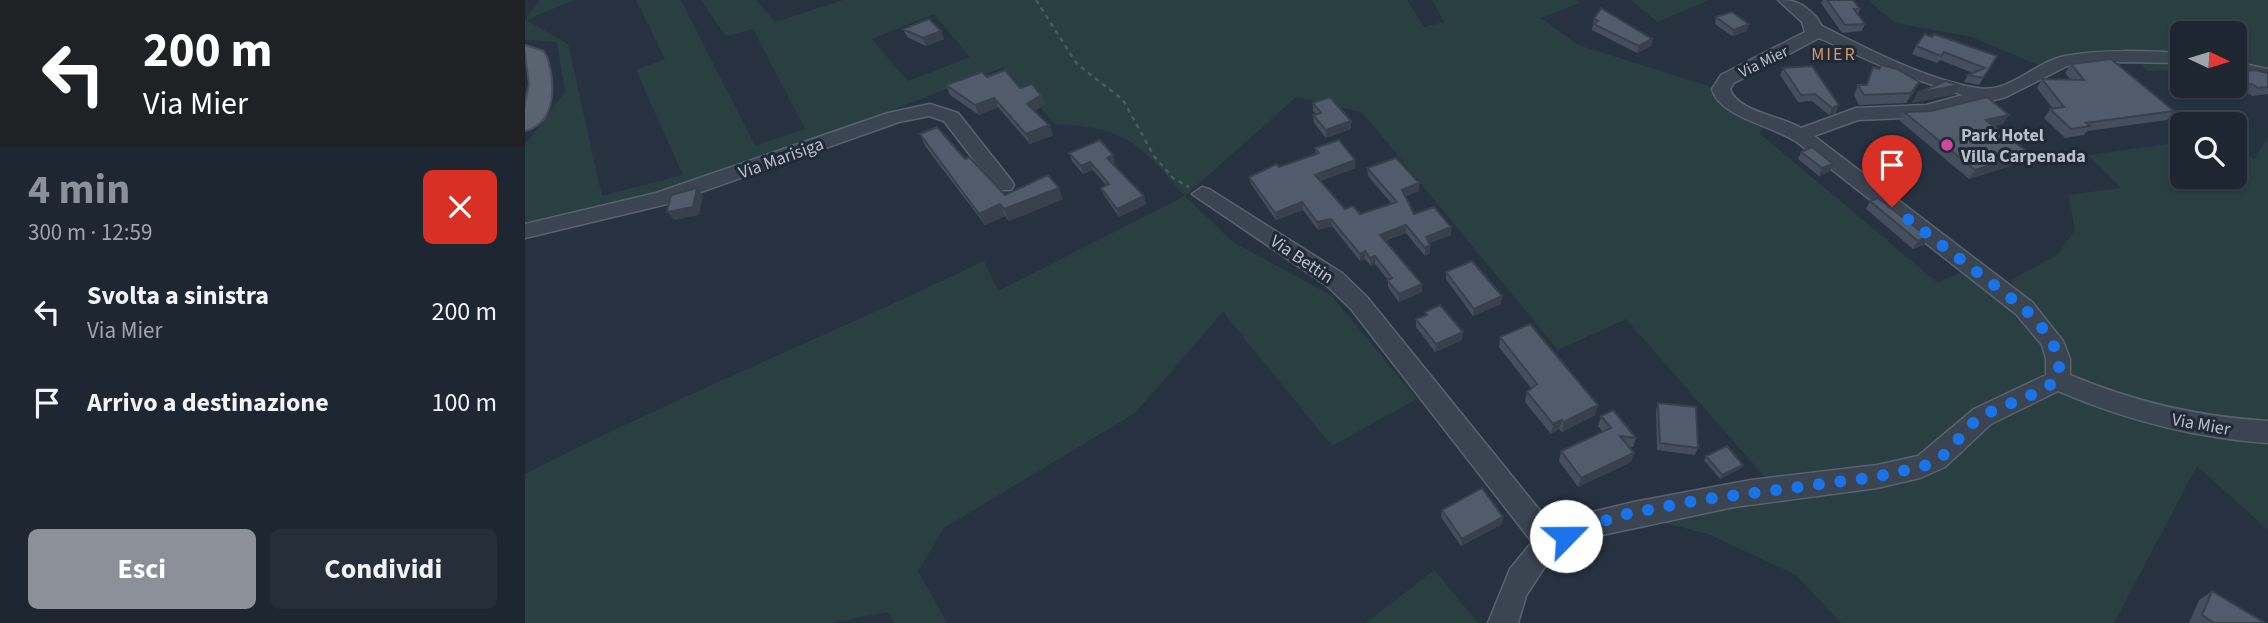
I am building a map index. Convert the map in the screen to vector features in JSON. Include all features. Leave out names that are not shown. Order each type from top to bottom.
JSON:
[{"type":"main road","points":[[525,123],[538,107],[544,92],[529,66]]},
{"type":"street","points":[[1786,0],[1807,16],[1815,29],[1911,70],[1968,92],[1984,95]]},
{"type":"street","name":"Via Mier","points":[[1815,29],[1812,37],[1734,75],[1721,89],[1729,104],[1781,124],[1799,135],[2024,308],[2049,337],[2059,357],[2057,380],[2159,416],[2203,427],[2268,432]]},
{"type":"street","points":[[1799,135],[1856,114],[1926,111],[2009,90],[2058,63],[2136,56],[2170,57]]},
{"type":"street","points":[[2247,70],[2268,74]]},
{"type":"street","name":"Via Marisiga","points":[[525,232],[660,199],[895,117],[930,110],[951,117],[1004,185]]},
{"type":"street","name":"Via Bettin","points":[[1202,194],[1334,279],[1359,303],[1550,544]]},
{"type":"street","points":[[1503,623],[1518,582],[1550,544],[1597,522],[1639,512],[1806,484],[1875,477],[1924,466],[1945,454],[1973,423],[1992,411],[2041,391],[2057,380]]},
{"type":"path","points":[[1036,0],[1077,64],[1123,100],[1135,117],[1154,156],[1174,178],[1202,194]]},
{"type":"green space","points":[[540,0],[574,0],[526,20],[568,44],[602,196],[683,175],[636,70],[665,59],[636,0],[681,0],[755,146],[805,129],[753,29],[726,36],[701,0],[756,0],[775,22],[843,0],[1407,0],[1424,27],[1444,22],[1432,0],[1577,0],[1579,3],[1541,18],[1578,45],[1718,89],[1770,121],[1759,133],[1938,283],[1973,266],[2028,308],[2011,280],[2057,255],[2075,230],[2068,195],[2121,188],[2088,155],[2170,144],[2170,189],[2247,189],[2247,156],[2255,159],[2268,136],[2268,530],[2197,466],[2114,623],[1841,623],[1796,575],[1708,534],[1641,517],[1786,501],[1626,319],[1558,350],[1362,112],[1296,97],[1185,196],[1143,151],[1130,142],[1100,129],[1055,124],[1004,67],[710,180],[525,226],[525,145],[565,92],[557,42],[525,40],[525,20]],"holes":[[[934,14],[970,57],[908,81],[872,39]]]},
{"type":"green space","points":[[1631,0],[1709,0],[1658,22]]},
{"type":"green space","points":[[1868,0],[2268,0],[2268,81],[2247,77],[2247,21],[2170,21],[2170,70],[2147,71],[2137,58],[2060,64],[2050,70],[1972,37],[1895,23]]},
{"type":"green space","points":[[1185,196],[1233,242],[1331,295],[1417,399],[1332,446],[1223,312],[1135,413],[944,528],[918,571],[947,623],[894,623],[888,612],[830,623],[525,623],[525,474],[639,418],[984,261],[998,291]]},
{"type":"green space","points":[[1434,570],[1478,623],[1366,623]]},
{"type":"building","points":[[1827,0],[1853,0],[1860,9],[1854,9],[1865,24],[1845,25]]},
{"type":"building","points":[[1601,8],[1652,39],[1639,46],[1593,24],[1598,21],[1594,19]]},
{"type":"building","points":[[1732,12],[1749,24],[1734,30],[1716,17]]},
{"type":"building","points":[[929,19],[941,31],[923,38],[903,29]]},
{"type":"building","points":[[1925,34],[1932,37],[1934,34],[1997,56],[1983,78],[1968,75],[1985,68],[1944,52],[1941,56],[1916,46]]},
{"type":"building","points":[[2111,59],[2174,111],[2086,123],[2090,126],[2071,129],[2050,109],[2064,107],[2042,79],[2084,80],[2071,64]]},
{"type":"building","points":[[1881,65],[1897,69],[1919,82],[1911,93],[1864,95],[1858,85],[1867,85],[1873,67],[1879,69]]},
{"type":"building","points":[[1812,66],[1839,105],[1832,108],[1815,94],[1801,95],[1783,68]]},
{"type":"building","points":[[1005,70],[1020,88],[1032,84],[1041,95],[1027,104],[1049,125],[1026,134],[994,98],[975,105],[946,85],[982,72],[987,77]]},
{"type":"building","points":[[2247,71],[2268,73],[2268,87],[2258,88],[2247,85]]},
{"type":"building","points":[[1946,81],[1959,85],[1917,93]]},
{"type":"building","points":[[1330,97],[1351,121],[1326,130],[1313,115],[1321,113],[1313,103]]},
{"type":"building","points":[[1987,97],[2009,115],[1986,120],[2029,153],[1975,170],[1904,112],[1931,111]]},
{"type":"building","points":[[937,127],[965,159],[969,157],[1005,195],[1048,175],[1059,188],[1004,209],[1000,204],[979,214],[920,134]]},
{"type":"building","points":[[1100,140],[1113,155],[1107,158],[1144,196],[1117,209],[1101,188],[1109,184],[1090,162],[1081,166],[1069,153]]},
{"type":"building","points":[[1339,140],[1355,160],[1315,175],[1345,209],[1353,206],[1360,214],[1397,202],[1367,168],[1396,158],[1419,183],[1402,190],[1414,214],[1434,207],[1451,227],[1426,237],[1430,245],[1425,248],[1406,225],[1380,235],[1422,284],[1399,294],[1387,280],[1392,278],[1375,256],[1370,258],[1365,251],[1360,254],[1331,219],[1317,222],[1302,202],[1275,213],[1249,177],[1277,164],[1279,167],[1319,153],[1315,148]]},
{"type":"building","points":[[1812,147],[1833,164],[1822,168],[1801,152]]},
{"type":"building","points":[[697,188],[693,207],[667,212],[671,195]]},
{"type":"building","points":[[1878,198],[1928,237],[1918,241],[1870,201]]},
{"type":"building","points":[[1472,261],[1502,296],[1474,309],[1446,272]]},
{"type":"building","points":[[1440,305],[1463,332],[1436,344],[1416,319]]},
{"type":"building","points":[[1530,324],[1598,405],[1564,422],[1562,420],[1553,424],[1527,392],[1537,384],[1500,337]]},
{"type":"building","points":[[1658,403],[1696,407],[1698,448],[1660,443]]},
{"type":"building","points":[[1613,410],[1636,438],[1620,436],[1634,453],[1581,478],[1561,451],[1611,428],[1601,416]]},
{"type":"building","points":[[1727,446],[1743,465],[1722,475],[1706,456]]},
{"type":"building","points":[[1482,488],[1503,517],[1462,539],[1442,510]]},
{"type":"building","points":[[2212,591],[2265,623],[2214,623],[2202,615]]},
{"type":"place","name":"Park Hotel Villa Carpenada","points":[[1947,145]]},
{"type":"district","name":"MIER","points":[[1834,54]]},
{"type":"route","points":[[1566,536],[1580,528],[1617,516],[1699,500],[1875,477],[1924,466],[1945,454],[1973,423],[1992,411],[2041,391],[2057,380],[2060,370],[2059,357],[2037,321],[2024,308],[1892,207]]}]
